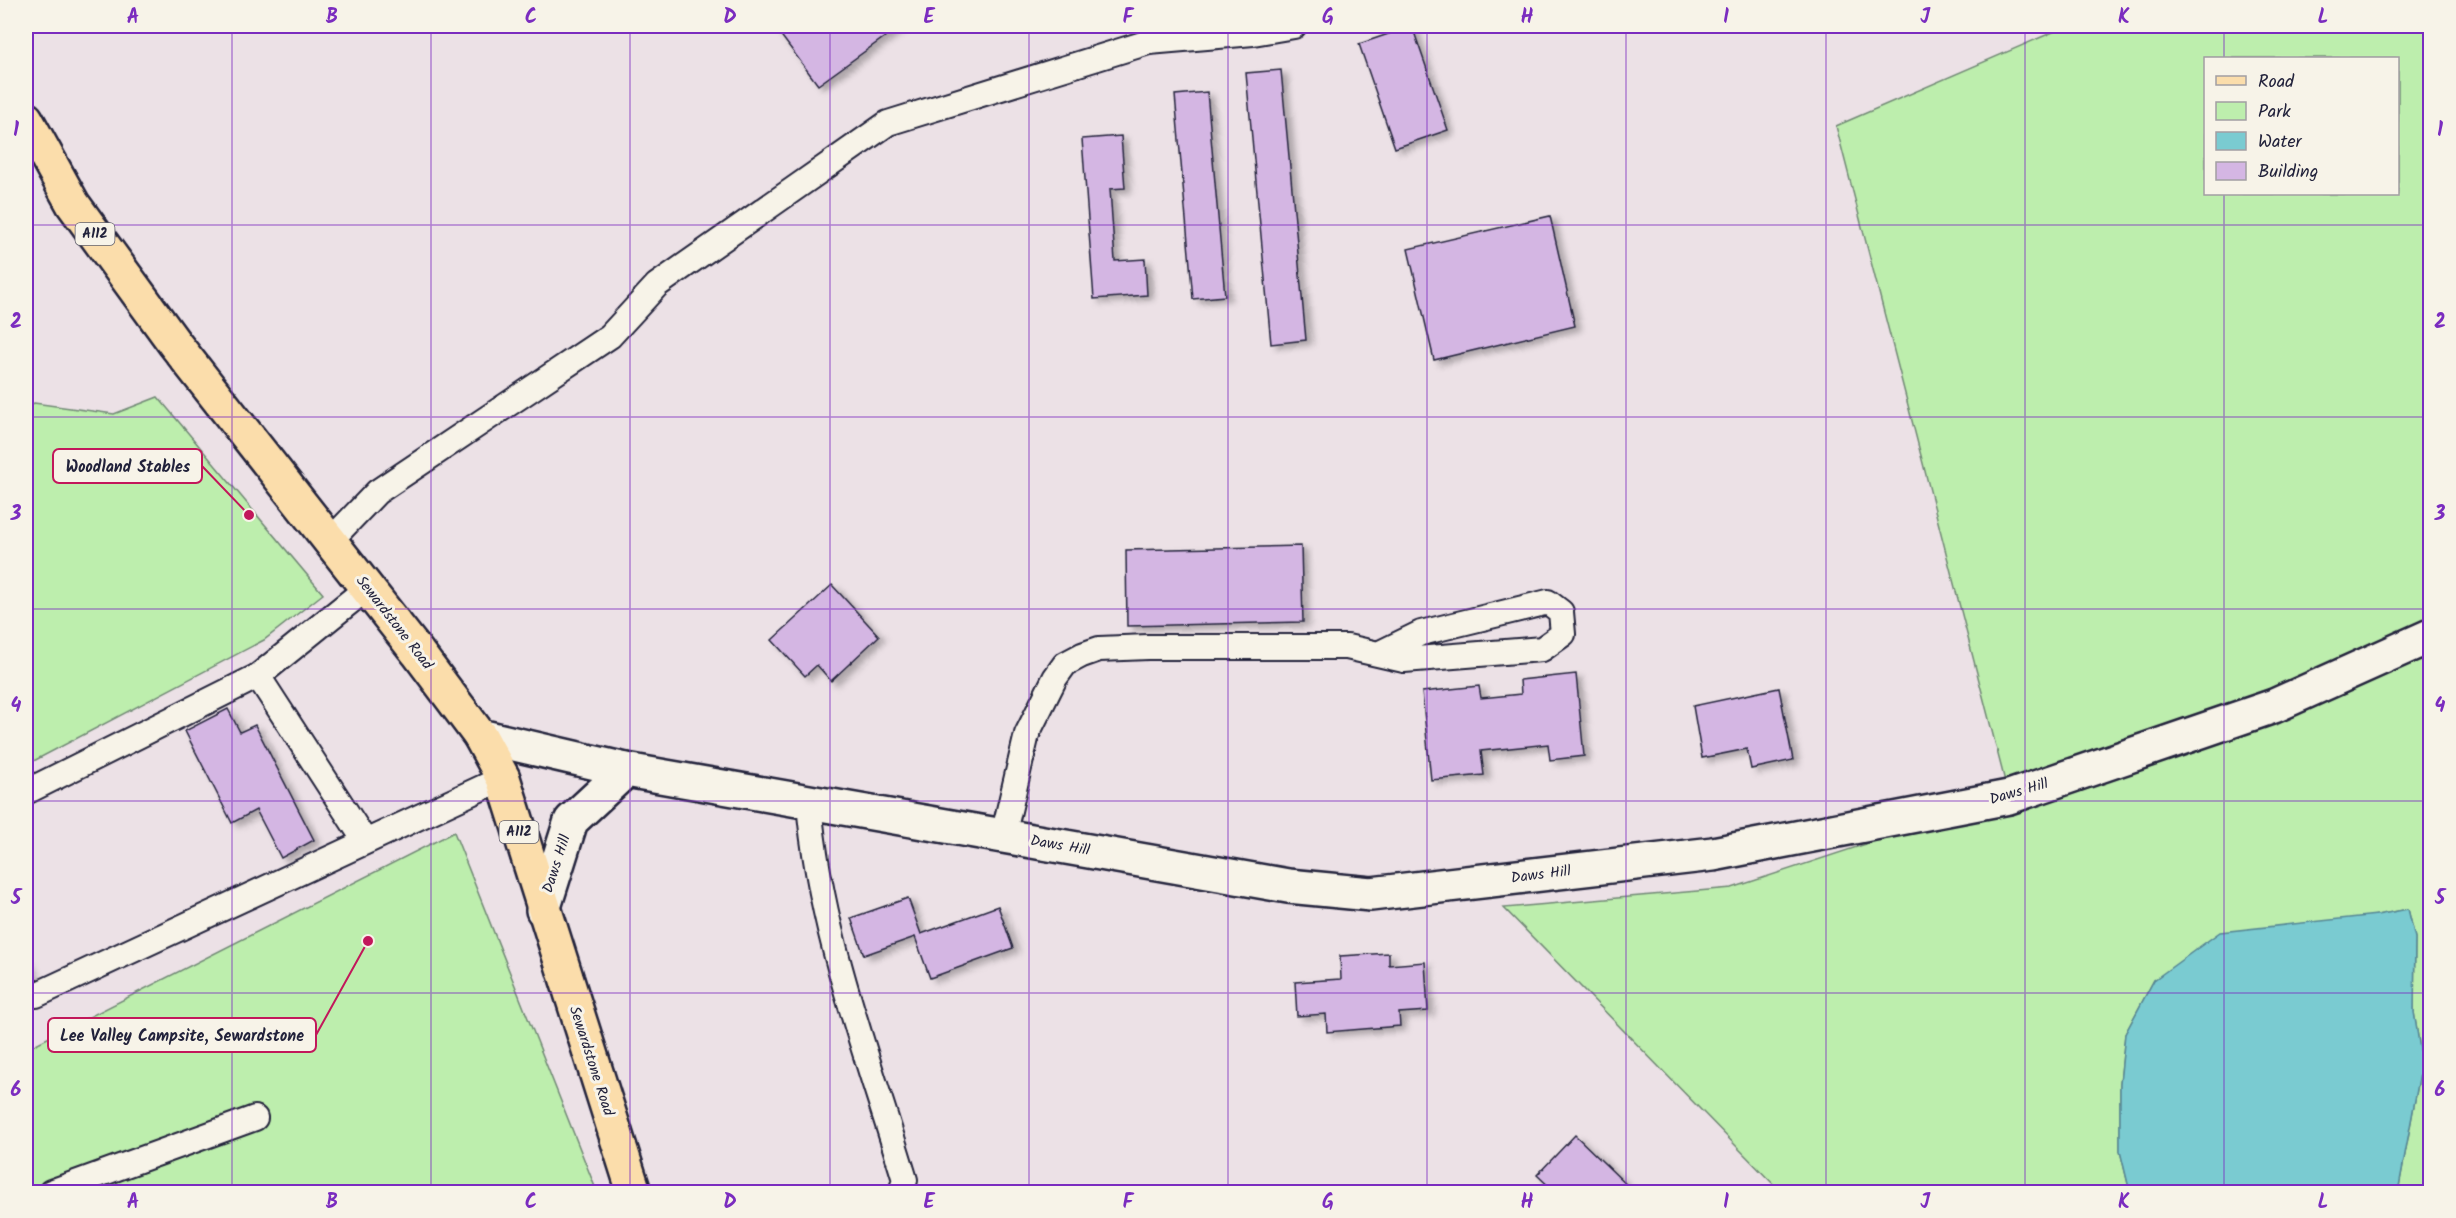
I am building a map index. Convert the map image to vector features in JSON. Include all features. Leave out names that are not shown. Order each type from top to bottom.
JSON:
[{"type":"main road","name":"Sewardstone Road","points":[[26,119],[73,204],[175,344],[480,736],[503,778],[634,1192]]},
{"type":"street","name":"Daws Hill","points":[[480,736],[626,770],[1288,886],[1371,894],[1713,854],[2009,797],[2274,706],[2430,636]]},
{"type":"street","name":"Daws Hill","points":[[543,910],[571,821],[626,770]]},
{"type":"lane","points":[[330,541],[377,492],[610,336],[657,285],[888,123],[1149,42],[1253,33],[1294,26]]},
{"type":"lane","points":[[26,792],[258,676],[366,588]]},
{"type":"lane","points":[[1003,836],[1031,725],[1055,678],[1065,664],[1082,655],[1099,649],[1148,647],[1347,647],[1404,660],[1542,648],[1563,634],[1561,612],[1548,602],[1421,633],[1378,654]]},
{"type":"lane","points":[[258,676],[365,841]]},
{"type":"lane","points":[[36,995],[503,778]]},
{"type":"lane","points":[[809,802],[813,854],[827,921],[905,1180],[901,1192]]},
{"type":"lane","points":[[51,1192],[255,1118]]},
{"type":"green space","points":[[2067,26],[2430,26],[2430,1192],[2398,1192],[2422,1062],[2414,1012],[2415,938],[2408,909],[2377,915],[2154,980],[2125,1034],[2120,1083],[2120,1151],[2130,1192],[1781,1192],[1504,908],[1732,888],[2009,797],[1836,126]]},
{"type":"green space","points":[[158,397],[323,594],[264,640],[26,765],[26,408],[34,403],[114,414]]},
{"type":"green space","points":[[454,832],[597,1192],[26,1192],[26,1049]]},
{"type":"water","points":[[2408,909],[2415,938],[2414,1012],[2422,1062],[2398,1192],[2130,1192],[2120,1151],[2120,1083],[2125,1034],[2154,980],[2220,932],[2377,915]]},
{"type":"building","points":[[774,26],[900,26],[818,85]]},
{"type":"building","points":[[1412,26],[1448,130],[1395,148],[1359,44]]},
{"type":"building","points":[[1281,70],[1306,340],[1271,344],[1246,73]]},
{"type":"building","points":[[1207,92],[1225,296],[1193,299],[1175,95]]},
{"type":"building","points":[[1121,136],[1125,188],[1110,189],[1115,261],[1145,259],[1147,295],[1094,299],[1082,139]]},
{"type":"building","points":[[1550,216],[1575,326],[1434,360],[1408,249]]},
{"type":"building","points":[[1301,546],[1303,622],[1127,626],[1126,550]]},
{"type":"building","points":[[832,585],[879,636],[831,681],[817,665],[805,676],[772,640]]},
{"type":"building","points":[[1576,674],[1584,756],[1550,760],[1548,744],[1481,751],[1484,775],[1431,780],[1422,692],[1479,686],[1481,698],[1521,694],[1520,680]]},
{"type":"building","points":[[1779,688],[1793,760],[1751,769],[1747,749],[1702,758],[1693,706]]},
{"type":"building","points":[[228,709],[240,732],[255,725],[314,840],[281,858],[256,810],[232,823],[185,731]]},
{"type":"building","points":[[908,898],[921,934],[998,906],[1013,948],[930,978],[915,937],[864,955],[851,918]]},
{"type":"building","points":[[1389,953],[1389,965],[1425,962],[1428,1011],[1399,1013],[1400,1026],[1327,1032],[1326,1014],[1297,1016],[1295,982],[1341,979],[1340,956]]},
{"type":"building","points":[[26,960],[39,988],[26,994]]},
{"type":"building","points":[[1575,1135],[1634,1192],[1555,1192],[1537,1175]]},
{"type":"place","name":"Woodland Stables","points":[[249,515]]},
{"type":"place","name":"Lee Valley Campsite, Sewardstone","points":[[368,941]]}]
